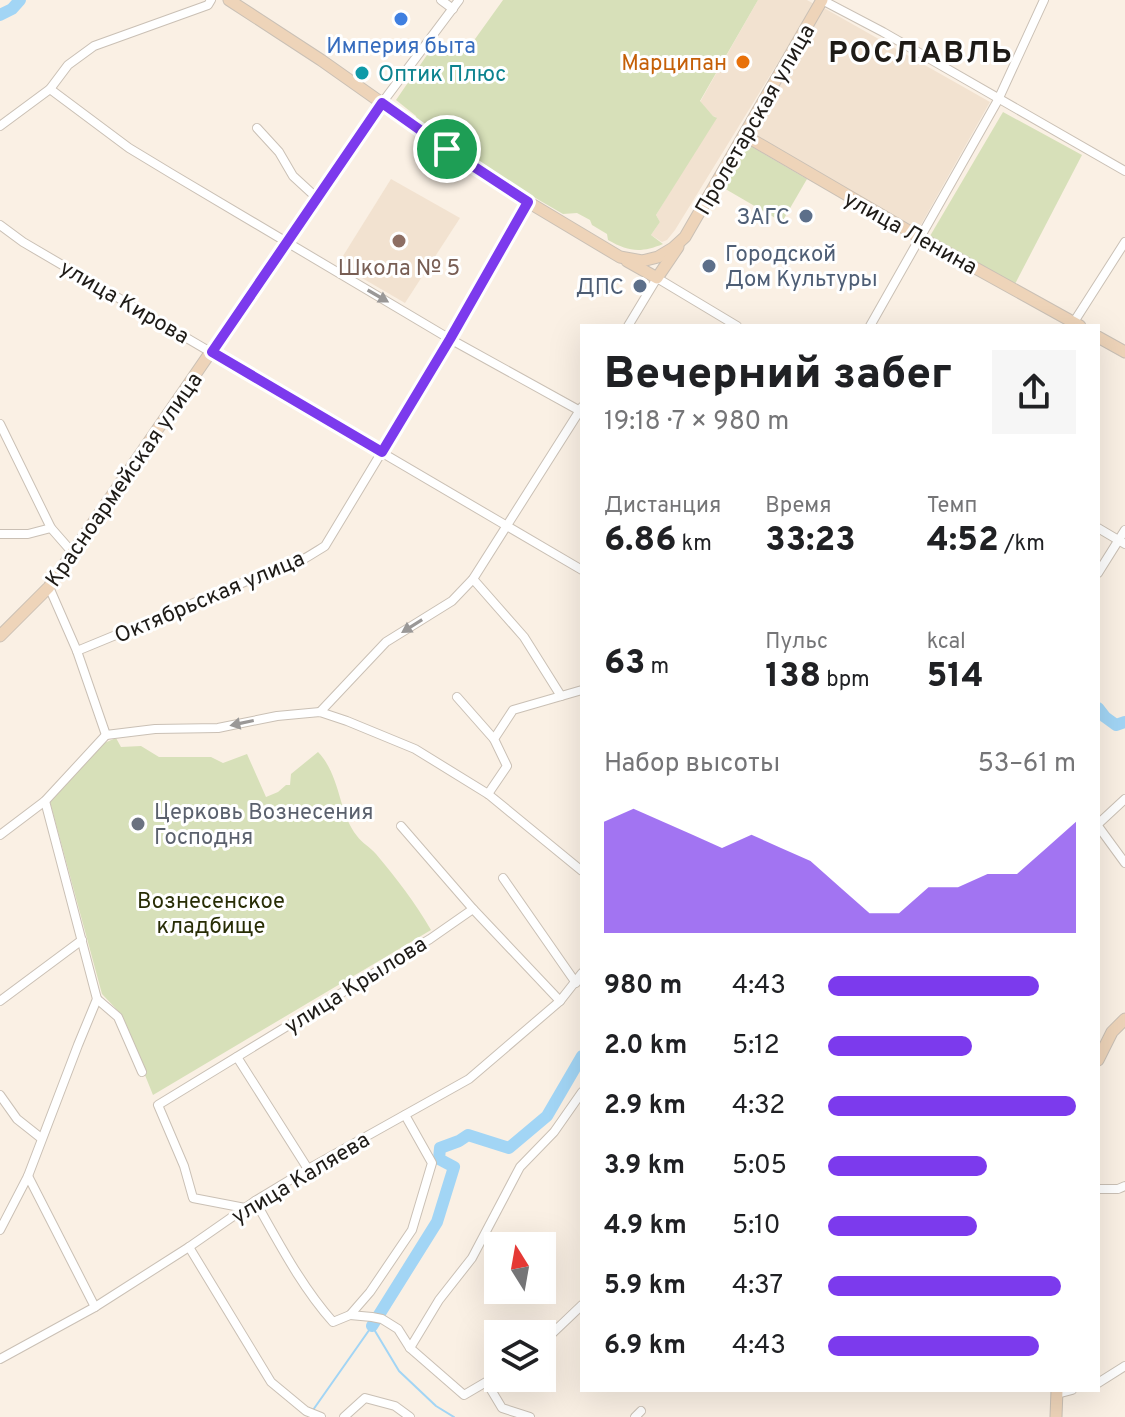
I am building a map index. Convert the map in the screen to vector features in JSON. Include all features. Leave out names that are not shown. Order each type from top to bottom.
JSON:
[{"type":"main road","points":[[229,0],[528,202],[657,278]]},
{"type":"main road","name":"Пролетарская улица","points":[[657,278],[685,237],[822,0]]},
{"type":"main road","name":"Красноармейская улица","points":[[0,636],[49,587],[382,103]]},
{"type":"main road","name":"улица Ленина","points":[[744,135],[1073,324]]},
{"type":"main road","name":"Пролетарская улица","points":[[620,257],[642,261],[658,257],[685,237]]},
{"type":"main road","points":[[1100,338],[1125,352]]},
{"type":"main road","points":[[1100,1056],[1112,1032],[1125,1019]]},
{"type":"main road","points":[[1056,1417],[1057,1392]]},
{"type":"street","points":[[0,126],[50,89],[68,65],[94,46],[208,5],[211,0]]},
{"type":"street","points":[[441,0],[453,9]]},
{"type":"street","name":"Красноармейская улица","points":[[382,103],[459,0]]},
{"type":"street","points":[[822,0],[1125,171]]},
{"type":"street","points":[[871,324],[998,100],[1044,0]]},
{"type":"street","points":[[50,89],[129,148],[450,339],[580,409]]},
{"type":"street","points":[[257,128],[279,152],[293,176],[318,199]]},
{"type":"street","name":"Октябрьская улица","points":[[77,651],[259,576],[274,574],[325,546],[450,339],[528,202]]},
{"type":"street","name":"улица Кирова","points":[[0,225],[23,242],[580,569]]},
{"type":"street","points":[[1076,324],[1125,242]]},
{"type":"street","points":[[657,278],[734,324]]},
{"type":"street","name":"Пролетарская улица","points":[[629,324],[657,278]]},
{"type":"street","points":[[320,712],[386,642],[452,601],[473,579],[580,412]]},
{"type":"street","points":[[0,424],[51,528],[72,552]]},
{"type":"street","points":[[0,534],[28,534],[51,528]]},
{"type":"street","points":[[1100,529],[1122,542]]},
{"type":"street","points":[[1100,570],[1122,542],[1125,530]]},
{"type":"street","points":[[473,579],[524,637],[561,696]]},
{"type":"street","points":[[49,587],[77,651],[106,735]]},
{"type":"street","points":[[494,739],[513,710],[580,691]]},
{"type":"street","points":[[457,697],[494,739],[507,766],[488,794]]},
{"type":"street","points":[[0,835],[45,801],[106,735],[155,729],[218,728],[277,716],[320,712],[415,749],[488,794],[580,869]]},
{"type":"street","points":[[1100,823],[1125,799]]},
{"type":"street","points":[[45,801],[97,999],[118,1017],[142,1072]]},
{"type":"street","points":[[401,826],[473,909],[560,1001]]},
{"type":"street","points":[[1100,828],[1125,863]]},
{"type":"street","points":[[503,878],[576,983]]},
{"type":"street","name":"улица Крылова","points":[[245,1208],[193,1198],[184,1166],[158,1105],[430,939],[473,909]]},
{"type":"street","points":[[0,1001],[82,940]]},
{"type":"street","name":"улица Каляева","points":[[0,1359],[95,1307],[308,1169],[469,1079],[560,1001],[580,976]]},
{"type":"street","points":[[0,1230],[28,1176],[97,999]]},
{"type":"street","points":[[237,1057],[308,1169]]},
{"type":"street","points":[[0,1095],[17,1119],[41,1138]]},
{"type":"street","points":[[410,1348],[439,1300],[472,1258],[520,1167],[554,1132],[580,1095]]},
{"type":"street","points":[[255,1201],[298,1276],[320,1307],[333,1322],[350,1315],[370,1292],[412,1230],[432,1163],[405,1115]]},
{"type":"street","points":[[28,1176],[95,1307]]},
{"type":"street","points":[[1100,1189],[1125,1186]]},
{"type":"street","points":[[215,1202],[222,1212],[223,1224]]},
{"type":"street","points":[[189,1247],[271,1382],[306,1411],[319,1416]]},
{"type":"street","points":[[556,1330],[580,1307]]},
{"type":"street","points":[[350,1315],[382,1319],[398,1329],[410,1348],[464,1395],[484,1385]]},
{"type":"street","points":[[1100,1382],[1125,1366]]},
{"type":"street","points":[[492,1392],[502,1408],[530,1417]]},
{"type":"street","points":[[344,1417],[365,1398],[395,1406],[410,1417]]},
{"type":"shaded area","points":[[758,0],[807,0],[814,4],[675,230],[662,242],[651,235],[660,222],[656,215],[716,117],[700,102]]},
{"type":"shaded area","points":[[824,8],[990,102],[918,230],[752,134]]},
{"type":"shaded area","name":"Школа № 5","points":[[391,179],[460,218],[405,303],[338,264]]},
{"type":"green space","points":[[503,0],[758,0],[700,101],[717,118],[656,215],[660,222],[651,235],[663,244],[635,250],[608,240],[607,234],[592,225],[590,220],[577,213],[563,214],[418,125],[416,116],[396,100],[436,42],[465,53]]},
{"type":"green space","points":[[1003,112],[1082,155],[1015,284],[930,236]]},
{"type":"green space","points":[[747,144],[807,179],[782,222],[722,187]]},
{"type":"green space","name":"Вознесенское кладбище","points":[[116,738],[121,747],[141,746],[159,757],[211,757],[223,763],[247,754],[266,797],[290,785],[291,774],[318,752],[331,772],[351,826],[398,881],[431,930],[153,1095],[120,1013],[102,994],[50,802],[102,744]]},
{"type":"waterway","points":[[0,15],[20,0]]},
{"type":"waterway","points":[[1100,711],[1116,725],[1125,722]]},
{"type":"waterway","points":[[372,1326],[437,1222],[454,1167],[439,1159],[440,1148],[468,1135],[509,1148],[547,1116],[580,1059]]},
{"type":"waterway","points":[[313,1410],[372,1326],[399,1371],[436,1406],[454,1417]]},
{"type":"place","name":"Империя быта","points":[[401,19]]},
{"type":"place","name":"Марципан","points":[[743,62]]},
{"type":"place","name":"Оптик Плюс","points":[[362,73]]},
{"type":"place","name":"ЗАГС","points":[[806,216]]},
{"type":"place","name":"Школа № 5","points":[[399,241]]},
{"type":"place","name":"Городской Дом Культуры","points":[[709,266]]},
{"type":"place","name":"ДПС","points":[[640,286]]},
{"type":"place","name":"Церковь Вознесения Господня","points":[[138,824]]},
{"type":"district","name":"РОСЛАВЛЬ","points":[[921,52]]},
{"type":"route","points":[[382,103],[447,149],[528,202],[382,452],[212,352],[382,103]]}]
